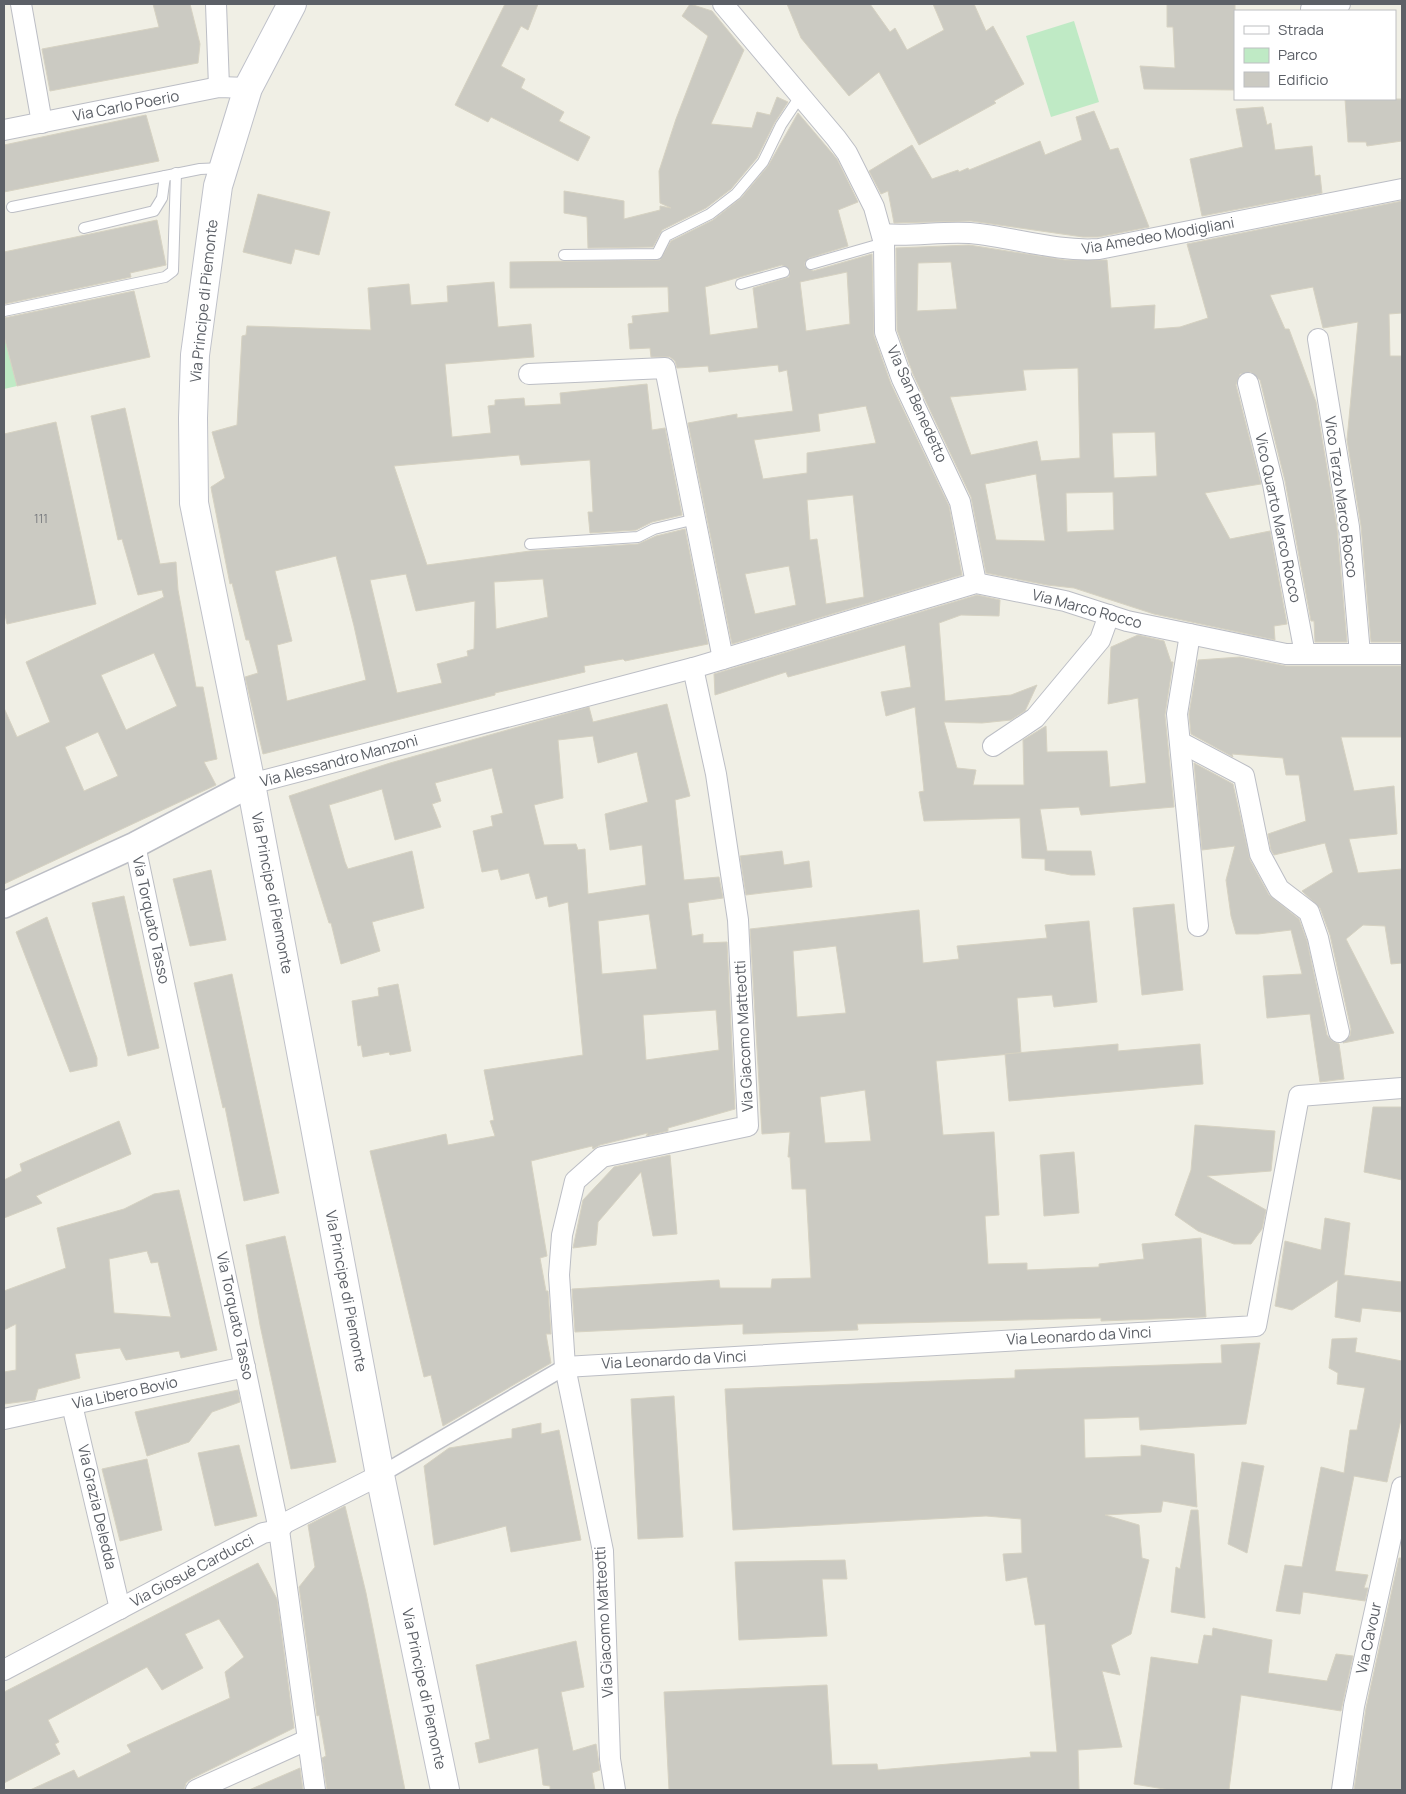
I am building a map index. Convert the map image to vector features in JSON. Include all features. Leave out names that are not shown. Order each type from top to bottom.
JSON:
[{"type":"main road","name":"Via Principe di Piemonte","points":[[292,4],[248,88],[224,168],[215,206],[195,355],[193,418],[194,503],[251,784],[380,1475],[445,1790]]},
{"type":"street","points":[[21,4],[42,123]]},
{"type":"street","points":[[216,4],[219,87]]},
{"type":"street","name":"Via San Benedetto","points":[[723,4],[801,94],[847,153],[874,206],[883,238],[885,332],[902,379],[960,502],[976,583]]},
{"type":"street","points":[[1311,10],[1340,4]]},
{"type":"street","name":"Via Carlo Poerio","points":[[4,130],[219,87],[248,88]]},
{"type":"street","name":"Via Amedeo Modigliani","points":[[883,238],[971,233],[1037,246],[1076,250],[1091,249],[1146,241],[1402,189]]},
{"type":"street","name":"Vico Terzo Marco Rocco","points":[[1318,339],[1348,527],[1360,654]]},
{"type":"street","points":[[529,374],[665,368],[723,659]]},
{"type":"street","name":"Vico Quarto Marco Rocco","points":[[1248,382],[1273,484],[1305,654]]},
{"type":"street","name":"Via Marco Rocco","points":[[693,668],[976,583],[1065,600],[1127,621],[1286,654],[1402,654]]},
{"type":"street","points":[[994,746],[1035,718],[1100,640],[1109,615]]},
{"type":"street","points":[[1190,634],[1177,714],[1198,926]]},
{"type":"street","name":"Via Alessandro Manzoni","points":[[4,905],[135,845],[251,784],[693,668]]},
{"type":"street","name":"Via Giacomo Matteotti","points":[[615,1790],[610,1758],[603,1551],[565,1367],[559,1275],[562,1235],[574,1181],[602,1157],[748,1126],[738,920],[716,774],[693,668]]},
{"type":"street","points":[[1180,742],[1244,776],[1260,854],[1279,890],[1309,912],[1318,938],[1339,1032]]},
{"type":"street","name":"Via Torquato Tasso","points":[[135,845],[279,1530],[315,1790]]},
{"type":"street","name":"Via Leonardo da Vinci","points":[[565,1367],[1256,1326],[1300,1096],[1402,1088]]},
{"type":"street","name":"Via Libero Bovio","points":[[4,1419],[245,1367]]},
{"type":"street","points":[[380,1475],[565,1367]]},
{"type":"street","name":"Via Grazia Deledda","points":[[72,1405],[120,1609]]},
{"type":"street","name":"Via Giosuè Carducci","points":[[4,1670],[263,1534],[279,1530],[285,1523],[380,1475]]},
{"type":"street","name":"Via Cavour","points":[[1342,1790],[1354,1706],[1402,1487]]},
{"type":"street","points":[[196,1790],[308,1740]]},
{"type":"lane","points":[[564,255],[657,254],[666,236],[710,214],[736,194],[763,162],[781,125],[801,94]]},
{"type":"lane","points":[[12,207],[176,173],[224,168]]},
{"type":"lane","points":[[4,311],[165,277],[173,271],[176,173]]},
{"type":"lane","points":[[84,228],[154,211],[162,198],[165,176]]},
{"type":"lane","points":[[811,264],[883,238]]},
{"type":"lane","points":[[740,284],[784,272]]},
{"type":"lane","points":[[530,544],[638,537],[654,529],[696,519]]},
{"type":"green space","points":[[1074,21],[1099,102],[1051,117],[1026,36]]},
{"type":"green space","points":[[4,336],[17,386],[4,389]]},
{"type":"building","points":[[153,4],[190,4],[200,44],[198,63],[50,91],[42,49],[159,27]]},
{"type":"building","points":[[505,4],[538,4],[528,30],[521,26],[501,66],[525,79],[521,88],[564,112],[559,121],[590,137],[578,161],[491,117],[488,122],[455,105]]},
{"type":"building","points":[[690,4],[712,11],[744,50],[711,124],[752,128],[757,112],[770,115],[777,97],[788,102],[775,122],[757,158],[731,189],[706,208],[662,230],[653,247],[588,248],[587,217],[564,213],[564,191],[624,201],[624,219],[660,210],[660,206],[671,208],[660,203],[659,171],[676,119],[708,36],[682,16]]},
{"type":"building","points":[[787,4],[870,4],[890,32],[895,28],[907,50],[944,30],[933,4],[974,4],[986,31],[993,26],[1024,84],[994,101],[996,103],[919,145],[879,72],[849,96],[801,38]]},
{"type":"building","points":[[1167,4],[1235,4],[1234,90],[1144,89],[1140,66],[1175,68],[1173,27],[1167,27]]},
{"type":"building","points":[[1402,99],[1402,141],[1367,146],[1366,142],[1348,142],[1345,100]]},
{"type":"building","points":[[1263,107],[1267,125],[1271,123],[1275,150],[1312,146],[1315,176],[1320,175],[1322,193],[1202,216],[1190,159],[1243,147],[1236,109]]},
{"type":"building","points":[[1094,111],[1110,150],[1118,148],[1149,227],[1098,237],[1083,237],[971,221],[894,223],[888,191],[881,194],[869,171],[912,145],[932,179],[958,170],[959,172],[968,168],[969,170],[1040,141],[1045,155],[1082,140],[1076,117]]},
{"type":"building","points":[[798,113],[837,159],[858,202],[838,210],[848,246],[809,258],[805,262],[805,266],[813,271],[872,254],[874,336],[891,384],[949,506],[962,575],[732,644],[688,423],[737,414],[737,418],[793,411],[787,370],[779,372],[778,365],[709,372],[708,366],[677,368],[675,361],[670,357],[651,357],[650,348],[630,349],[628,324],[633,323],[632,316],[669,312],[668,287],[510,288],[510,262],[660,260],[671,241],[713,220],[741,198],[768,166]],"holes":[[[782,265],[790,270],[789,277],[753,288],[758,328],[710,335],[705,287]],[[847,272],[850,324],[806,331],[800,282]],[[866,406],[876,443],[807,453],[807,473],[763,479],[754,440],[820,431],[818,414]],[[853,495],[864,597],[826,604],[817,539],[810,540],[807,500]],[[789,566],[796,605],[755,614],[745,574]]]},
{"type":"building","points":[[146,115],[159,161],[4,192],[4,145]]},
{"type":"building","points":[[258,194],[330,212],[319,255],[295,249],[291,264],[243,252]]},
{"type":"building","points":[[1402,201],[1402,313],[1389,314],[1390,356],[1402,356],[1402,642],[1371,642],[1361,526],[1347,440],[1358,322],[1323,328],[1313,287],[1270,295],[1285,329],[1289,329],[1316,402],[1337,528],[1347,642],[1315,642],[1314,621],[1311,621],[1285,481],[1260,380],[1251,372],[1240,374],[1236,385],[1261,484],[1205,493],[1230,539],[1270,531],[1287,624],[1274,626],[1275,640],[1154,614],[1074,588],[1047,585],[986,573],[971,497],[913,374],[897,330],[896,248],[969,245],[1065,260],[1107,260],[1111,308],[1155,305],[1154,329],[1180,327],[1208,318],[1187,244]],"holes":[[[951,262],[957,309],[917,311],[918,263]],[[1078,368],[1080,458],[1041,461],[1037,441],[971,455],[950,397],[1026,390],[1023,370]],[[1155,432],[1157,476],[1114,478],[1112,433]],[[1036,474],[1045,541],[996,540],[985,484]],[[1113,492],[1114,530],[1067,532],[1066,493]]]},
{"type":"building","points":[[157,220],[166,265],[130,273],[131,277],[4,304],[4,252]]},
{"type":"building","points":[[494,282],[498,327],[531,324],[534,357],[445,364],[452,437],[491,433],[488,406],[495,405],[495,400],[524,398],[525,406],[561,404],[560,393],[647,384],[652,430],[665,428],[682,515],[652,522],[636,530],[590,533],[588,512],[593,512],[590,460],[521,465],[519,455],[394,466],[427,565],[530,551],[638,544],[656,536],[685,529],[708,644],[625,661],[623,659],[584,666],[585,672],[495,693],[495,695],[263,754],[245,677],[258,673],[249,640],[246,640],[232,583],[230,584],[211,487],[225,478],[212,432],[237,425],[242,336],[246,335],[247,326],[371,330],[368,288],[409,284],[411,305],[448,302],[447,286]],"holes":[[[336,556],[366,680],[287,701],[277,645],[292,641],[275,571]],[[406,574],[416,611],[475,601],[474,649],[467,651],[468,656],[437,664],[442,683],[397,693],[370,580]],[[543,579],[548,617],[496,629],[494,582]]]},
{"type":"building","points":[[134,291],[150,357],[17,386],[4,336],[4,318]]},
{"type":"building","points":[[125,408],[160,564],[176,562],[178,590],[196,687],[203,687],[217,759],[204,762],[216,785],[4,884],[4,708],[17,737],[50,722],[26,662],[164,597],[162,590],[138,595],[122,539],[118,540],[91,416]],"holes":[[[154,653],[177,706],[126,730],[101,675]],[[98,732],[118,776],[84,791],[65,747]]]},
{"type":"building","points":[[56,422],[96,604],[7,624],[4,610],[4,434]]},
{"type":"building","points":[[977,595],[1000,600],[999,616],[961,615],[939,623],[945,701],[1011,695],[1037,685],[1025,711],[1011,720],[982,723],[944,722],[957,768],[976,770],[973,785],[1024,785],[1023,740],[1046,726],[1047,752],[1107,751],[1110,787],[1146,783],[1138,698],[1108,704],[1111,647],[1138,635],[1164,641],[1171,662],[1173,662],[1165,715],[1174,807],[1081,815],[1079,807],[1040,809],[1047,851],[1091,851],[1095,875],[1071,875],[1045,870],[1045,859],[1022,858],[1020,818],[924,821],[919,792],[924,791],[915,707],[886,716],[881,692],[911,687],[905,645],[788,677],[786,672],[715,695],[714,674]]},
{"type":"building","points":[[1240,657],[1286,666],[1402,666],[1402,737],[1341,737],[1354,791],[1394,786],[1397,834],[1349,839],[1358,873],[1402,869],[1402,963],[1391,964],[1385,926],[1363,925],[1346,939],[1394,1033],[1343,1043],[1350,1036],[1351,1029],[1330,935],[1320,908],[1302,891],[1333,872],[1325,843],[1274,855],[1271,850],[1268,834],[1306,821],[1299,775],[1286,775],[1283,758],[1232,754],[1233,757],[1191,734],[1189,714],[1198,660]]},
{"type":"building","points":[[667,704],[690,796],[675,800],[684,880],[719,877],[723,898],[688,903],[692,936],[703,934],[703,943],[727,942],[735,1109],[668,1128],[668,1131],[646,1136],[648,1133],[600,1145],[593,1149],[592,1146],[531,1161],[547,1256],[540,1258],[546,1291],[548,1291],[551,1334],[546,1334],[551,1363],[443,1426],[431,1375],[424,1377],[370,1151],[446,1134],[448,1145],[495,1136],[490,1121],[494,1120],[484,1070],[583,1055],[568,902],[549,907],[547,896],[536,899],[529,873],[501,880],[498,869],[482,872],[473,831],[493,826],[491,816],[503,813],[492,768],[435,783],[441,801],[432,804],[441,827],[395,840],[382,789],[329,805],[345,862],[348,869],[412,851],[424,908],[372,922],[380,951],[341,964],[331,923],[329,923],[289,796],[390,763],[589,707],[593,722]],"holes":[[[593,736],[598,763],[637,752],[648,802],[605,814],[610,850],[642,845],[646,885],[588,894],[585,849],[578,850],[576,844],[544,845],[534,805],[563,798],[558,740]],[[649,914],[657,969],[602,974],[598,921]],[[716,1010],[719,1050],[646,1060],[643,1015]]]},
{"type":"building","points":[[1194,763],[1233,784],[1250,860],[1269,895],[1299,919],[1307,941],[1327,1035],[1331,1040],[1339,1044],[1344,1079],[1320,1082],[1310,1014],[1267,1018],[1263,976],[1302,974],[1291,930],[1258,934],[1236,934],[1231,916],[1226,880],[1235,846],[1202,850]]},
{"type":"building","points":[[782,851],[784,865],[809,861],[812,887],[746,895],[740,856]]},
{"type":"building","points":[[211,870],[226,940],[190,946],[173,879]]},
{"type":"building","points":[[124,896],[159,1048],[128,1056],[92,903]]},
{"type":"building","points":[[1174,904],[1183,990],[1142,995],[1133,908]]},
{"type":"building","points":[[919,910],[923,963],[959,959],[957,946],[1047,938],[1045,925],[1089,921],[1097,1002],[1054,1007],[1052,995],[1017,998],[1021,1053],[936,1061],[943,1135],[994,1132],[999,1215],[985,1216],[988,1264],[1027,1263],[1027,1270],[1099,1267],[1099,1264],[1144,1259],[1142,1244],[1201,1238],[1206,1317],[1101,1321],[1101,1318],[857,1324],[858,1330],[743,1334],[743,1324],[575,1332],[572,1289],[719,1280],[720,1288],[771,1288],[772,1279],[811,1278],[806,1189],[792,1189],[790,1157],[788,1157],[790,1132],[762,1134],[750,929]],"holes":[[[836,946],[846,1013],[797,1017],[793,951]],[[865,1090],[871,1141],[825,1143],[820,1097]]]},
{"type":"building","points":[[47,917],[97,1058],[97,1066],[70,1072],[16,932]]},
{"type":"building","points":[[232,974],[279,1193],[244,1201],[225,1107],[223,1108],[194,983]]},
{"type":"building","points":[[398,984],[411,1051],[390,1055],[389,1052],[363,1057],[361,1045],[358,1046],[352,1001],[379,996],[378,988]]},
{"type":"building","points":[[1118,1044],[1118,1051],[1200,1044],[1203,1084],[1009,1101],[1005,1054]]},
{"type":"building","points":[[1373,1107],[1402,1107],[1402,1180],[1364,1172]]},
{"type":"building","points":[[119,1121],[131,1154],[36,1196],[42,1203],[4,1218],[4,1180],[22,1171],[20,1164]]},
{"type":"building","points":[[1195,1125],[1275,1131],[1271,1171],[1207,1176],[1266,1210],[1262,1229],[1251,1244],[1234,1244],[1198,1231],[1175,1215],[1191,1170]]},
{"type":"building","points":[[1074,1152],[1079,1213],[1044,1216],[1040,1155]]},
{"type":"building","points":[[670,1155],[677,1234],[653,1236],[641,1172],[598,1222],[596,1245],[573,1248],[583,1200],[614,1167]]},
{"type":"building","points":[[179,1190],[217,1350],[181,1358],[179,1351],[126,1360],[120,1348],[75,1354],[80,1378],[38,1389],[35,1400],[4,1404],[4,1372],[16,1370],[16,1324],[4,1330],[4,1291],[66,1268],[57,1228],[124,1209],[154,1194]],"holes":[[[147,1251],[151,1263],[158,1262],[171,1317],[114,1313],[109,1259]]]},
{"type":"building","points":[[1325,1218],[1350,1223],[1344,1275],[1402,1282],[1402,1312],[1362,1308],[1360,1322],[1335,1317],[1338,1280],[1292,1310],[1275,1306],[1285,1241],[1321,1250]]},
{"type":"building","points":[[285,1236],[336,1462],[291,1469],[260,1325],[246,1245]]},
{"type":"building","points":[[1357,1338],[1355,1352],[1402,1361],[1402,1415],[1387,1482],[1354,1476],[1335,1571],[1368,1575],[1364,1588],[1368,1588],[1365,1601],[1303,1592],[1300,1614],[1276,1611],[1285,1565],[1302,1567],[1321,1467],[1344,1473],[1350,1430],[1357,1430],[1365,1388],[1337,1384],[1338,1373],[1329,1368],[1332,1339]]},
{"type":"building","points":[[1260,1343],[1246,1424],[1140,1430],[1139,1417],[1084,1419],[1085,1458],[1141,1456],[1141,1445],[1194,1454],[1197,1507],[1163,1501],[1161,1512],[1105,1515],[1139,1525],[1142,1558],[1149,1560],[1131,1634],[1111,1645],[1120,1675],[1102,1671],[1122,1747],[1078,1750],[1079,1790],[669,1790],[664,1692],[827,1685],[832,1765],[877,1764],[878,1770],[1031,1757],[1030,1752],[1057,1752],[1045,1624],[1035,1625],[1027,1577],[1006,1581],[1003,1554],[1022,1553],[1021,1519],[986,1516],[733,1530],[725,1389],[1015,1378],[1015,1370],[1222,1363],[1221,1345]]},
{"type":"building","points":[[238,1390],[240,1402],[212,1412],[189,1442],[147,1456],[135,1412]]},
{"type":"building","points":[[674,1396],[683,1537],[638,1539],[631,1399]]},
{"type":"building","points":[[541,1423],[541,1434],[559,1430],[581,1540],[511,1552],[506,1526],[434,1545],[424,1466],[449,1448],[512,1438],[512,1429]]},
{"type":"building","points":[[239,1445],[257,1516],[215,1526],[198,1453]]},
{"type":"building","points":[[147,1459],[162,1530],[120,1541],[102,1469]]},
{"type":"building","points":[[1242,1462],[1264,1466],[1247,1553],[1228,1544]]},
{"type":"building","points":[[345,1506],[366,1593],[405,1790],[327,1790],[322,1758],[326,1756],[319,1715],[317,1716],[299,1587],[315,1567],[308,1525]]},
{"type":"building","points":[[1191,1510],[1198,1510],[1205,1618],[1171,1612],[1176,1567],[1180,1569]]},
{"type":"building","points":[[1399,1558],[1402,1558],[1402,1790],[1354,1790],[1366,1708]]},
{"type":"building","points":[[845,1560],[847,1579],[822,1579],[827,1636],[739,1640],[735,1562]]},
{"type":"building","points":[[258,1563],[277,1599],[294,1728],[191,1779],[186,1783],[184,1790],[30,1790],[74,1770],[78,1778],[131,1752],[127,1745],[230,1698],[225,1672],[244,1657],[219,1619],[185,1634],[203,1668],[162,1690],[147,1667],[48,1720],[59,1742],[55,1744],[60,1754],[4,1783],[4,1692]]},
{"type":"building","points":[[1213,1628],[1272,1640],[1268,1673],[1327,1681],[1336,1654],[1353,1656],[1341,1711],[1241,1695],[1229,1790],[1170,1790],[1134,1784],[1151,1657],[1198,1664],[1204,1635],[1212,1636]]},
{"type":"building","points":[[576,1641],[584,1687],[561,1692],[573,1751],[596,1744],[600,1770],[592,1773],[595,1790],[550,1790],[550,1786],[543,1785],[538,1748],[479,1763],[475,1743],[490,1739],[476,1665]]},
{"type":"building","points":[[300,1768],[303,1790],[249,1790]]}]
